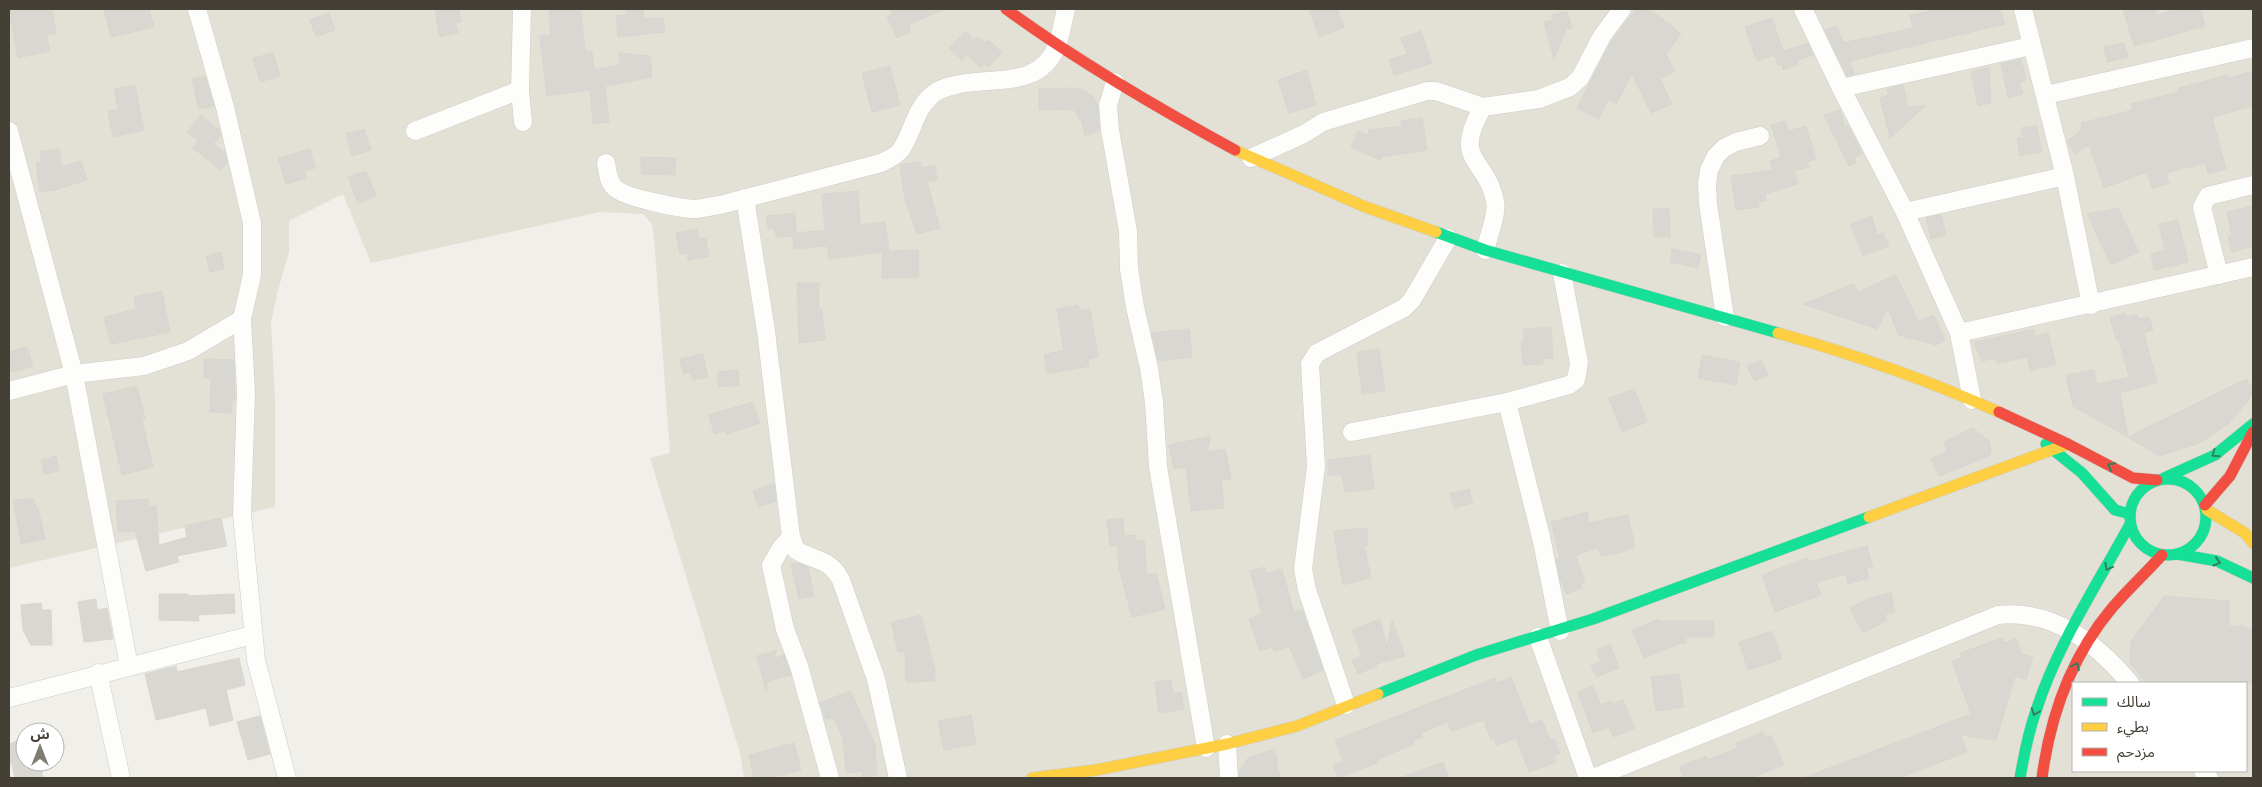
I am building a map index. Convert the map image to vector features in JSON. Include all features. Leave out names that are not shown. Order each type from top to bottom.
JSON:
[{"type":"main road","points":[[1006,9],[1057,46],[1176,118],[1251,158],[1363,206],[1485,250],[1835,349],[1972,400],[2068,444],[2133,478],[2177,479],[2189,484],[2199,493],[2206,508],[2207,522],[2204,533],[2197,543],[2188,550],[2177,554]]},
{"type":"main road","points":[[2024,423],[2053,450],[2082,473],[2115,510],[2130,519],[2136,538],[2147,549],[2162,555],[2177,554],[2216,560],[2253,578]]},
{"type":"main road","points":[[2020,778],[2025,743],[2034,715],[2070,631],[2110,564],[2130,519],[2132,503],[2138,493],[2147,485],[2196,466],[2215,454],[2253,424]]},
{"type":"main road","points":[[2206,508],[2230,476],[2253,432]]},
{"type":"main road","points":[[1032,778],[1096,770],[1227,744],[1296,726],[1476,655],[1560,631],[2068,444]]},
{"type":"main road","points":[[2206,508],[2245,533],[2253,543]]},
{"type":"main road","points":[[2042,778],[2049,732],[2059,700],[2088,641],[2110,611],[2162,555]]},
{"type":"street","points":[[197,9],[225,107],[252,223],[252,275],[242,319],[246,392],[242,515],[256,660],[287,778]]},
{"type":"street","points":[[522,9],[520,90],[523,122]]},
{"type":"street","points":[[606,163],[608,178],[616,189],[637,197],[675,207],[696,209],[881,163],[899,152],[922,104],[933,93],[949,86],[1020,78],[1033,74],[1045,64],[1057,46],[1066,9]]},
{"type":"street","points":[[1251,158],[1304,134],[1323,122],[1427,90],[1436,91],[1483,107],[1539,99],[1570,87],[1580,78],[1602,36],[1622,9]]},
{"type":"street","points":[[1803,9],[1841,88],[1905,212],[1959,333],[1972,400]]},
{"type":"street","points":[[2023,9],[2065,176],[2091,304]]},
{"type":"street","points":[[1841,88],[2031,46]]},
{"type":"street","points":[[2046,96],[2253,48]]},
{"type":"street","points":[[1115,82],[1108,105],[1110,130],[1128,231],[1129,269],[1135,307],[1149,368],[1154,402],[1158,468],[1206,748]]},
{"type":"street","points":[[415,131],[520,90]]},
{"type":"street","points":[[1483,107],[1470,134],[1470,150],[1495,201],[1485,250]]},
{"type":"street","points":[[9,131],[74,374],[129,666]]},
{"type":"street","points":[[1725,317],[1706,184],[1709,170],[1716,156],[1724,148],[1736,142],[1760,136]]},
{"type":"street","points":[[1905,212],[2065,176]]},
{"type":"street","points":[[2219,275],[2202,208],[2204,202],[2208,196],[2253,185]]},
{"type":"street","points":[[745,198],[766,331],[791,537],[796,550],[824,561],[838,574],[841,580],[876,679],[898,778]]},
{"type":"street","points":[[1346,705],[1307,590],[1304,569],[1316,468],[1310,364],[1317,353],[1404,308],[1412,300],[1448,238]]},
{"type":"street","points":[[1959,333],[2253,267]]},
{"type":"street","points":[[1352,432],[1507,402],[1569,385],[1576,380],[1578,363],[1562,273]]},
{"type":"street","points":[[9,391],[74,374],[144,366],[188,351],[242,319]]},
{"type":"street","points":[[1507,402],[1541,537],[1560,631]]},
{"type":"street","points":[[791,537],[771,564],[785,629],[799,666],[830,778]]},
{"type":"street","points":[[1593,778],[1998,615],[2016,613],[2033,615],[2051,621],[2088,641],[2129,682]]},
{"type":"street","points":[[9,698],[98,673],[252,634]]},
{"type":"street","points":[[1538,637],[1588,778]]},
{"type":"street","points":[[98,673],[121,778]]},
{"type":"street","points":[[1227,744],[1229,778]]},
{"type":"shaded area","points":[[9,9],[2253,9],[2253,778],[744,778],[740,753],[650,458],[670,453],[654,238],[652,224],[643,214],[600,212],[371,263],[343,194],[289,221],[289,252],[271,324],[275,399],[275,507],[9,568]]},
{"type":"building","points":[[9,9],[52,9],[56,33],[46,35],[50,51],[18,58]]},
{"type":"building","points":[[104,9],[149,9],[154,27],[111,37]]},
{"type":"building","points":[[458,9],[461,22],[455,23],[458,33],[440,37],[435,11]]},
{"type":"building","points":[[549,9],[581,9],[585,51],[592,51],[594,70],[620,65],[619,53],[650,56],[652,77],[605,86],[609,122],[593,124],[590,90],[547,96],[540,36],[551,35]]},
{"type":"building","points":[[626,9],[643,9],[644,19],[663,18],[665,32],[618,37],[616,16],[626,15]]},
{"type":"building","points":[[890,9],[945,9],[910,24],[910,32],[897,38],[887,17],[893,14]]},
{"type":"building","points":[[1309,9],[1337,9],[1344,27],[1319,37]]},
{"type":"building","points":[[1636,9],[1650,9],[1681,34],[1666,55],[1675,71],[1660,79],[1672,104],[1651,113],[1632,74],[1616,104],[1608,99],[1599,119],[1577,108],[1610,44]]},
{"type":"building","points":[[1938,9],[2000,9],[2005,24],[1850,61],[1854,74],[1847,76],[1825,30],[1837,26],[1843,43],[1913,28],[1910,15]]},
{"type":"building","points":[[2123,9],[2156,9],[2156,15],[2178,9],[2201,9],[2205,26],[2134,46]]},
{"type":"building","points":[[1567,11],[1572,28],[1566,29],[1554,59],[1544,22],[1553,20],[1551,15]]},
{"type":"building","points":[[329,13],[335,30],[316,37],[310,20]]},
{"type":"building","points":[[1772,18],[1783,51],[1808,43],[1813,55],[1797,60],[1798,64],[1783,70],[1782,64],[1778,65],[1775,55],[1757,61],[1745,27]]},
{"type":"building","points":[[966,31],[974,40],[978,36],[985,43],[989,40],[1002,53],[988,67],[985,64],[981,68],[967,55],[962,60],[949,48]]},
{"type":"building","points":[[1421,31],[1432,63],[1394,75],[1389,60],[1407,54],[1401,38]]},
{"type":"building","points":[[2124,43],[2128,57],[2107,62],[2104,47]]},
{"type":"building","points":[[273,53],[280,76],[260,82],[253,58]]},
{"type":"building","points":[[2021,59],[2026,80],[2019,82],[2023,94],[2008,98],[2001,64]]},
{"type":"building","points":[[890,66],[900,105],[872,112],[862,73]]},
{"type":"building","points":[[1989,67],[1991,103],[1978,106],[1971,72]]},
{"type":"building","points":[[1307,70],[1316,105],[1289,113],[1278,80]]},
{"type":"building","points":[[2253,71],[2253,106],[2212,117],[2226,169],[2208,174],[2205,163],[2166,173],[2169,184],[2152,188],[2147,172],[2104,188],[2089,145],[2075,154],[2067,141],[2082,130],[2081,123],[2133,110],[2131,104],[2179,92],[2179,88],[2228,75],[2229,78]]},
{"type":"building","points":[[205,76],[214,106],[199,109],[192,79]]},
{"type":"building","points":[[135,85],[144,130],[113,137],[108,111],[118,109],[114,89]]},
{"type":"building","points":[[1903,85],[1908,108],[1926,105],[1890,138],[1880,98],[1889,95],[1887,89]]},
{"type":"building","points":[[1039,89],[1082,89],[1093,97],[1098,105],[1099,131],[1085,135],[1082,122],[1073,109],[1039,110]]},
{"type":"building","points":[[1840,110],[1845,127],[1848,125],[1862,154],[1854,157],[1856,163],[1849,166],[1824,115]]},
{"type":"building","points":[[201,115],[219,130],[221,135],[213,144],[225,153],[227,162],[221,170],[193,148],[198,141],[187,132]]},
{"type":"building","points":[[1422,118],[1427,150],[1381,157],[1380,160],[1351,147],[1358,131],[1367,135],[1369,130],[1401,126],[1401,121]]},
{"type":"building","points":[[1785,121],[1788,131],[1806,126],[1816,159],[1807,162],[1809,167],[1794,171],[1798,184],[1765,194],[1766,201],[1758,202],[1759,207],[1736,210],[1731,176],[1773,170],[1770,161],[1781,157],[1771,125]]},
{"type":"building","points":[[2036,125],[2042,152],[2020,156],[2017,138],[2023,137],[2021,128]]},
{"type":"building","points":[[364,129],[371,150],[352,156],[346,134]]},
{"type":"building","points":[[59,149],[62,167],[81,161],[87,180],[55,190],[40,192],[36,163],[42,163],[40,152]]},
{"type":"building","points":[[310,149],[315,168],[304,171],[307,178],[286,184],[278,158]]},
{"type":"building","points":[[641,157],[676,158],[675,175],[641,174]]},
{"type":"building","points":[[920,162],[921,168],[935,165],[937,180],[927,182],[940,228],[917,234],[905,199],[900,165]]},
{"type":"building","points":[[366,171],[376,196],[358,203],[348,177]]},
{"type":"building","points":[[858,191],[860,225],[885,222],[889,251],[918,250],[919,277],[882,278],[882,252],[829,259],[827,246],[794,249],[793,236],[776,237],[775,228],[768,229],[766,216],[795,213],[796,233],[825,230],[822,194]]},
{"type":"building","points":[[2253,206],[2253,246],[2232,252],[2228,236],[2232,235],[2227,212]]},
{"type":"building","points":[[2118,208],[2139,252],[2111,265],[2087,214]]},
{"type":"building","points":[[1653,209],[1669,209],[1670,237],[1654,237]]},
{"type":"building","points":[[1941,215],[1946,235],[1931,239],[1926,218]]},
{"type":"building","points":[[1872,216],[1877,235],[1883,233],[1889,246],[1863,256],[1850,225]]},
{"type":"building","points":[[2178,220],[2188,262],[2154,270],[2151,254],[2165,251],[2159,224]]},
{"type":"building","points":[[697,229],[699,239],[706,238],[709,256],[688,260],[687,253],[680,254],[676,233]]},
{"type":"building","points":[[1672,249],[1701,255],[1698,268],[1670,262]]},
{"type":"building","points":[[221,252],[224,269],[210,272],[206,256]]},
{"type":"building","points":[[1896,275],[1918,321],[1934,315],[1945,341],[1936,345],[1898,335],[1888,308],[1877,329],[1803,304],[1854,284],[1858,292]]},
{"type":"building","points":[[797,283],[819,283],[819,309],[822,309],[825,340],[799,343]]},
{"type":"building","points":[[162,291],[170,332],[111,344],[104,317],[136,309],[134,297]]},
{"type":"building","points":[[1078,305],[1080,311],[1090,309],[1098,357],[1088,359],[1089,366],[1047,374],[1044,355],[1064,350],[1057,309]]},
{"type":"building","points":[[2125,313],[2126,317],[2137,314],[2139,319],[2149,317],[2153,330],[2144,333],[2157,383],[2120,393],[2128,437],[2073,406],[2066,375],[2094,370],[2097,384],[2129,377],[2119,340],[2116,340],[2110,318]]},
{"type":"building","points":[[1551,327],[1553,358],[1543,359],[1543,364],[1523,365],[1521,342],[1524,342],[1523,329]]},
{"type":"building","points":[[1189,329],[1192,357],[1158,361],[1152,333]]},
{"type":"building","points":[[2034,329],[2035,336],[2048,333],[2056,364],[2030,371],[2027,357],[1997,363],[1996,358],[1982,361],[1974,342]]},
{"type":"building","points":[[27,347],[33,366],[9,373],[9,352]]},
{"type":"building","points":[[1379,349],[1385,391],[1362,394],[1357,352]]},
{"type":"building","points":[[703,354],[708,377],[693,380],[691,372],[683,374],[680,359]]},
{"type":"building","points":[[1702,355],[1740,362],[1736,385],[1698,378]]},
{"type":"building","points":[[204,359],[234,360],[235,401],[232,400],[232,413],[210,412],[211,378],[204,378]]},
{"type":"building","points":[[1761,360],[1768,375],[1754,381],[1747,366]]},
{"type":"building","points":[[738,370],[739,385],[718,387],[717,372]]},
{"type":"building","points":[[2246,379],[2253,389],[2248,401],[2229,423],[2200,443],[2159,456],[2128,437]]},
{"type":"building","points":[[137,386],[145,419],[142,420],[153,467],[122,475],[103,394]]},
{"type":"building","points":[[1634,389],[1647,422],[1622,432],[1609,398]]},
{"type":"building","points":[[753,402],[760,423],[726,434],[725,431],[714,434],[709,415]]},
{"type":"building","points":[[1973,428],[1989,441],[1991,451],[1989,456],[1939,476],[1931,459],[1948,451],[1944,442]]},
{"type":"building","points":[[1211,436],[1207,452],[1225,449],[1231,479],[1221,481],[1224,508],[1191,511],[1186,467],[1174,469],[1169,445]]},
{"type":"building","points":[[1370,455],[1374,489],[1345,492],[1342,475],[1328,475],[1328,460]]},
{"type":"building","points":[[56,456],[59,471],[44,474],[41,460]]},
{"type":"building","points":[[774,483],[776,501],[758,507],[753,491]]},
{"type":"building","points":[[1469,489],[1473,503],[1454,508],[1450,494]]},
{"type":"building","points":[[34,499],[45,539],[21,544],[13,500]]},
{"type":"building","points":[[148,499],[149,507],[156,506],[159,545],[187,537],[185,526],[221,518],[227,546],[177,556],[179,562],[146,571],[135,531],[118,532],[116,501]]},
{"type":"building","points":[[1587,512],[1589,523],[1628,515],[1635,547],[1626,549],[1626,551],[1601,556],[1598,547],[1576,556],[1585,582],[1580,583],[1582,588],[1566,594],[1559,575],[1556,559],[1560,558],[1551,522]]},
{"type":"building","points":[[1123,518],[1124,536],[1135,535],[1135,541],[1144,540],[1147,575],[1156,573],[1165,609],[1132,617],[1119,569],[1117,546],[1110,546],[1107,520]]},
{"type":"building","points":[[1367,528],[1368,545],[1364,545],[1371,578],[1343,585],[1334,531]]},
{"type":"building","points":[[1867,546],[1873,567],[1866,568],[1869,578],[1848,584],[1846,574],[1816,582],[1821,595],[1775,612],[1762,575],[1807,558],[1808,562]]},
{"type":"building","points":[[797,563],[808,567],[814,596],[799,599],[791,564]]},
{"type":"building","points":[[1265,567],[1266,574],[1282,569],[1294,613],[1302,610],[1323,670],[1303,679],[1289,646],[1274,652],[1272,647],[1260,651],[1249,619],[1262,614],[1250,571]]},
{"type":"building","points":[[1891,593],[1895,612],[1884,615],[1887,620],[1863,633],[1850,608],[1870,598]]},
{"type":"building","points":[[159,594],[188,594],[188,596],[234,594],[235,613],[198,615],[199,621],[159,620]]},
{"type":"building","points":[[2164,596],[2229,601],[2229,626],[2243,626],[2253,631],[2253,683],[2145,682],[2130,663],[2131,641]]},
{"type":"building","points":[[96,599],[97,610],[107,608],[113,639],[84,642],[78,602]]},
{"type":"building","points":[[41,603],[42,610],[51,610],[52,645],[31,645],[23,630],[21,605]]},
{"type":"building","points":[[921,615],[935,671],[935,681],[906,682],[905,651],[898,652],[891,622]]},
{"type":"building","points":[[1380,619],[1387,648],[1392,620],[1405,656],[1376,664],[1377,666],[1358,674],[1352,660],[1362,656],[1352,630]]},
{"type":"building","points":[[1659,619],[1659,621],[1714,621],[1714,637],[1686,637],[1686,643],[1681,643],[1644,658],[1632,630]]},
{"type":"building","points":[[1772,631],[1782,659],[1748,670],[1739,642]]},
{"type":"building","points":[[2002,638],[2004,643],[2016,638],[2021,654],[2033,657],[2026,679],[2015,676],[1996,740],[1961,735],[1967,752],[1900,778],[1803,778],[1971,714],[1952,661],[1961,658],[1960,653]]},
{"type":"building","points":[[1610,644],[1619,668],[1596,677],[1591,665],[1601,661],[1596,650]]},
{"type":"building","points":[[776,650],[774,659],[784,655],[791,675],[768,681],[766,691],[757,656]]},
{"type":"building","points":[[239,658],[245,685],[226,690],[233,720],[210,726],[206,708],[156,720],[145,674],[176,666],[177,672]]},
{"type":"building","points":[[1679,674],[1684,707],[1656,711],[1651,677]]},
{"type":"building","points":[[1511,677],[1530,725],[1542,720],[1550,740],[1554,739],[1560,753],[1554,756],[1556,762],[1529,772],[1516,738],[1497,745],[1494,738],[1491,740],[1484,720],[1451,731],[1448,722],[1421,733],[1423,737],[1413,741],[1414,744],[1378,759],[1379,762],[1338,778],[1333,765],[1343,761],[1335,740],[1495,678],[1497,683]]},
{"type":"building","points":[[1171,680],[1173,693],[1181,692],[1184,709],[1159,713],[1155,682]]},
{"type":"building","points":[[1593,686],[1601,705],[1611,701],[1612,704],[1623,700],[1635,728],[1613,737],[1609,727],[1593,733],[1578,692]]},
{"type":"building","points":[[850,691],[875,744],[877,775],[862,777],[862,771],[846,773],[843,738],[834,718],[826,719],[820,703]]},
{"type":"building","points":[[971,715],[976,744],[944,750],[938,721]]},
{"type":"building","points":[[260,716],[270,754],[248,760],[237,722]]},
{"type":"building","points":[[1763,732],[1765,738],[1771,735],[1784,765],[1751,778],[1684,778],[1679,767],[1706,756],[1708,760],[1738,748],[1736,743]]},
{"type":"building","points":[[15,742],[15,772],[42,772],[43,778],[15,778],[12,764],[9,764],[9,744]]},
{"type":"building","points":[[794,743],[801,770],[769,778],[754,778],[749,755]]},
{"type":"building","points":[[1274,749],[1278,763],[1276,764],[1281,778],[1239,778],[1239,771],[1248,758]]},
{"type":"building","points":[[1443,762],[1449,778],[1402,778],[1402,777]]},
{"type":"traffic: fast","points":[[1436,232],[1485,250],[1778,333]]},
{"type":"traffic: fast","points":[[2164,478],[2215,455],[2253,424]]},
{"type":"traffic: fast","points":[[2046,444],[2082,473],[2115,510],[2130,514]]},
{"type":"traffic: fast","points":[[2161,479],[2175,479],[2189,485],[2200,496],[2206,510],[2206,517],[2203,532],[2195,544],[2175,555],[2161,555],[2147,549],[2136,538],[2130,524],[2130,510],[2136,496],[2147,485],[2161,479]]},
{"type":"traffic: fast","points":[[1378,694],[1476,655],[1593,619],[1869,517]]},
{"type":"traffic: fast","points":[[2020,778],[2033,719],[2055,663],[2078,616],[2130,524]]},
{"type":"traffic: fast","points":[[2177,554],[2217,561],[2253,578]]},
{"type":"traffic: slow","points":[[1235,150],[1363,206],[1436,232]]},
{"type":"traffic: slow","points":[[1778,333],[1890,368],[1999,412]]},
{"type":"traffic: slow","points":[[1869,517],[2068,444]]},
{"type":"traffic: slow","points":[[2207,510],[2245,533],[2253,543]]},
{"type":"traffic: slow","points":[[1032,778],[1096,770],[1227,744],[1297,726],[1378,694]]},
{"type":"traffic: jam","points":[[1006,9],[1118,83],[1235,150]]},
{"type":"traffic: jam","points":[[1999,412],[2068,444],[2133,478],[2157,480]]},
{"type":"traffic: jam","points":[[2205,505],[2230,476],[2253,432]]},
{"type":"traffic: jam","points":[[2042,778],[2057,710],[2074,667],[2085,647],[2112,608],[2162,555]]}]
